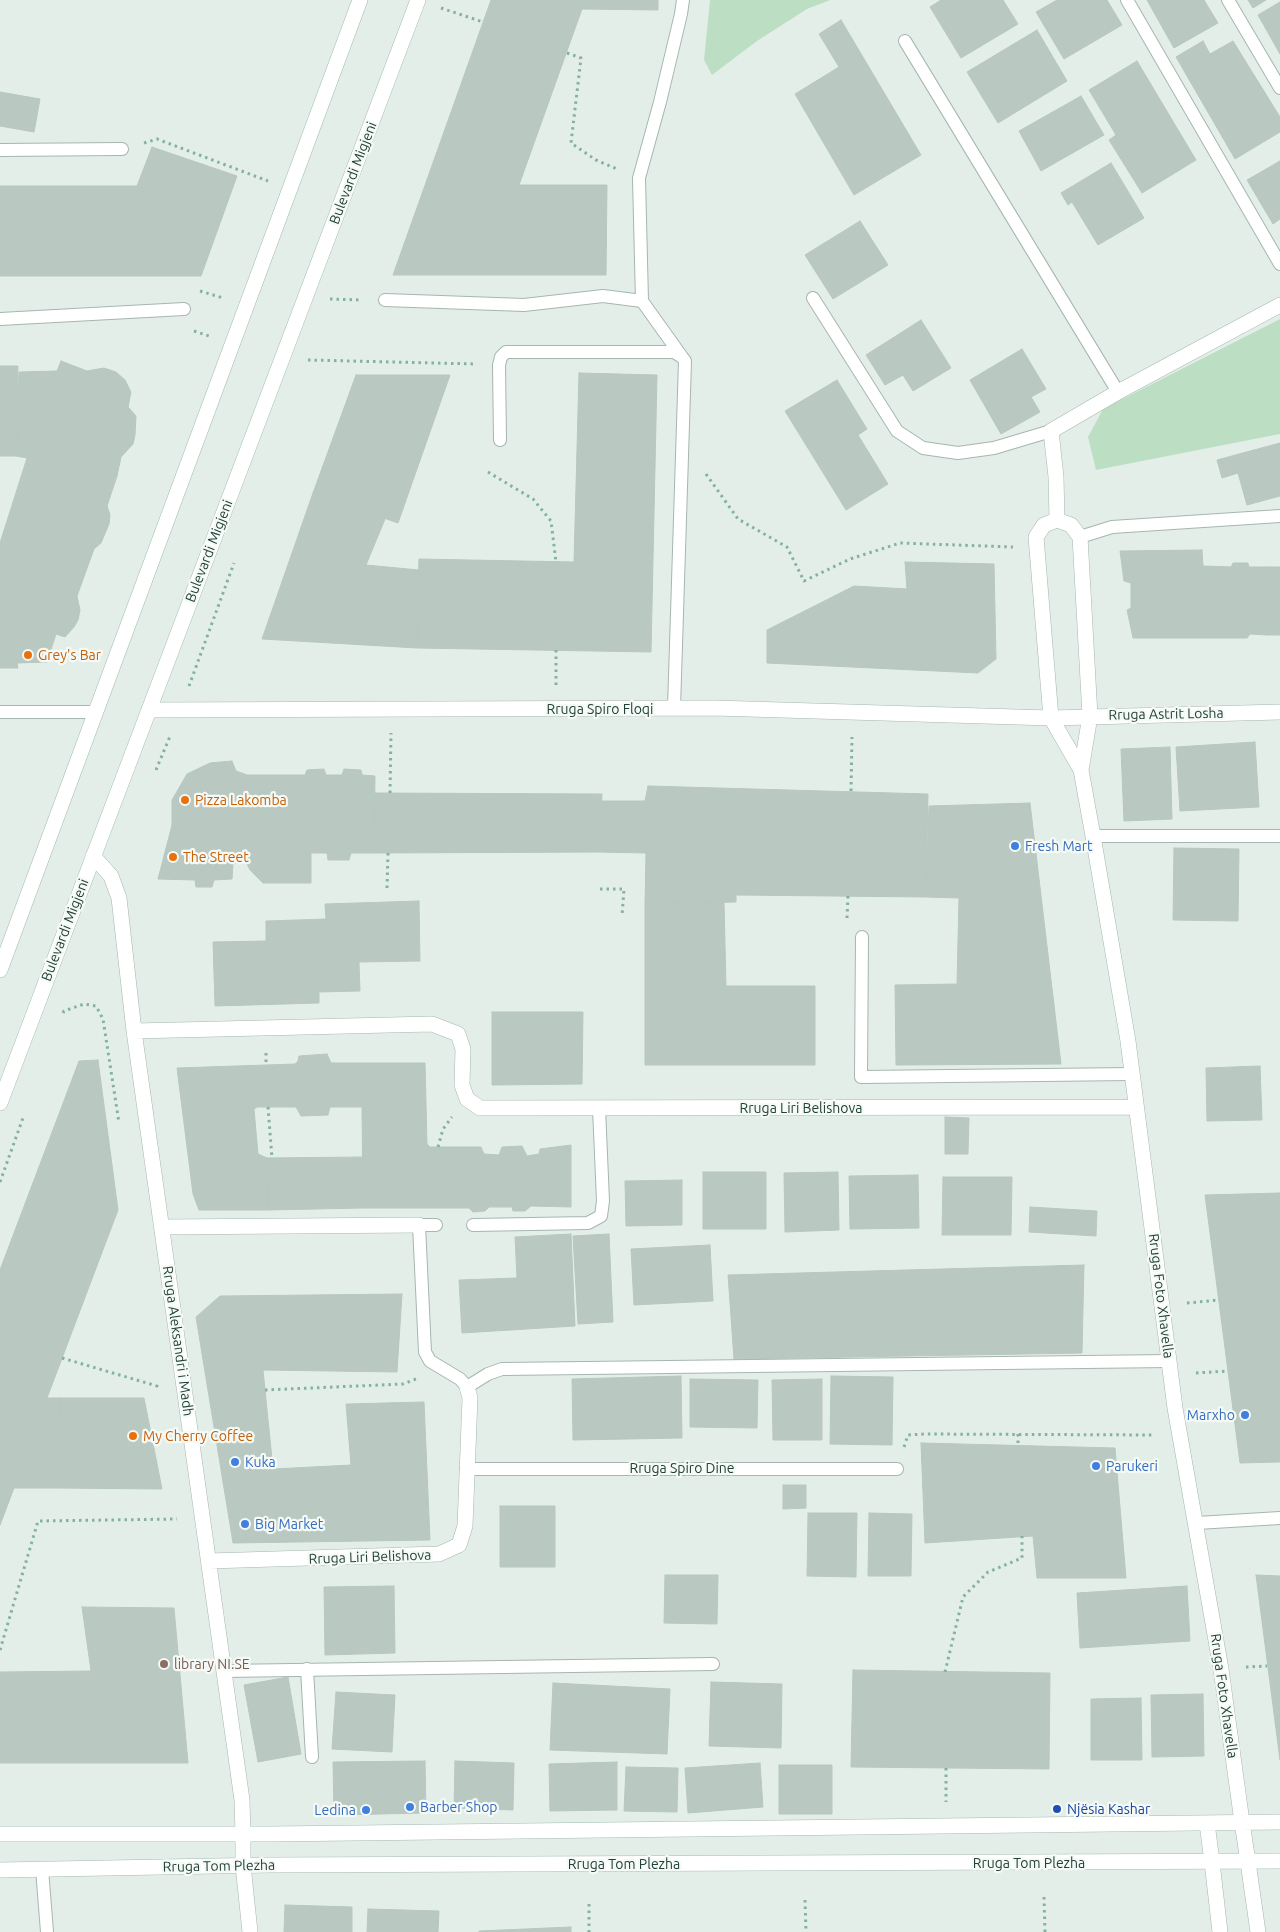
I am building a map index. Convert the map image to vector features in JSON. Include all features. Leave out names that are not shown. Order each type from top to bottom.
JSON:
[{"type":"street","points":[[0,970],[360,0]]},
{"type":"street","name":"Bulevardi Migjeni","points":[[0,1103],[418,0]]},
{"type":"street","points":[[1058,520],[1051,431],[1118,392],[1280,305]]},
{"type":"street","points":[[1058,520],[1072,525],[1080,537],[1090,716],[1080,770],[1051,718],[1036,537],[1044,525],[1058,520]]},
{"type":"street","name":"Rruga Spiro Floqi","points":[[149,710],[674,708],[1051,718]]},
{"type":"street","name":"Rruga Astrit Losha","points":[[1051,718],[1280,712]]},
{"type":"street","name":"Rruga Foto Xhavella","points":[[1080,770],[1093,836],[1132,1074],[1169,1361],[1221,1669],[1258,1932]]},
{"type":"street","name":"Rruga Aleksandri i Madh","points":[[93,856],[111,876],[119,898],[134,1031],[242,1800],[243,1865]]},
{"type":"street","points":[[134,1031],[432,1024],[458,1034],[463,1049],[462,1086],[467,1099]]},
{"type":"street","name":"Rruga Liri Belishova","points":[[467,1099],[480,1108],[1136,1106]]},
{"type":"street","points":[[162,1227],[419,1225]]},
{"type":"street","name":"Rruga Liri Belishova","points":[[209,1562],[439,1554],[459,1545],[465,1526],[470,1398],[467,1386]]},
{"type":"street","points":[[0,1834],[243,1834],[1280,1822]]},
{"type":"street","points":[[1207,1823],[1220,1932]]},
{"type":"street","name":"Rruga Tom Plezha","points":[[0,1870],[243,1865],[1280,1861]]},
{"type":"street","points":[[243,1865],[250,1932]]},
{"type":"lane","points":[[674,708],[685,361],[642,301],[639,178],[660,102],[683,0]]},
{"type":"lane","points":[[1128,0],[1280,264]]},
{"type":"lane","points":[[1228,0],[1280,88]]},
{"type":"lane","points":[[905,41],[1118,392]]},
{"type":"lane","points":[[0,150],[122,149]]},
{"type":"lane","points":[[385,300],[524,305],[603,296],[642,301]]},
{"type":"lane","points":[[813,298],[897,430],[923,448],[958,453],[994,448],[1051,431]]},
{"type":"lane","points":[[0,319],[184,309]]},
{"type":"lane","points":[[500,440],[499,366],[501,357],[506,352],[674,352],[682,357]]},
{"type":"lane","points":[[1080,537],[1112,526],[1280,516]]},
{"type":"lane","points":[[0,712],[96,712]]},
{"type":"lane","points":[[1093,836],[1280,836]]},
{"type":"lane","points":[[862,938],[862,1077],[1132,1074]]},
{"type":"lane","points":[[473,1224],[588,1223],[601,1216],[603,1201],[599,1108]]},
{"type":"lane","points":[[436,1225],[419,1225],[425,1352],[430,1360],[460,1379],[467,1386],[488,1374],[502,1369],[1169,1361]]},
{"type":"lane","name":"Rruga Spiro Dine","points":[[466,1469],[897,1469]]},
{"type":"lane","points":[[1197,1523],[1280,1518]]},
{"type":"lane","points":[[224,1670],[713,1664]]},
{"type":"lane","points":[[307,1669],[312,1757]]},
{"type":"lane","points":[[42,1869],[47,1932]]},
{"type":"path","points":[[434,5],[483,22]]},
{"type":"path","points":[[567,53],[581,58],[571,143],[596,160],[639,178]]},
{"type":"path","points":[[122,149],[157,139],[270,182]]},
{"type":"path","points":[[325,299],[385,300]]},
{"type":"path","points":[[308,360],[464,364]]},
{"type":"path","points":[[682,441],[738,519],[786,547],[804,582],[850,559],[900,544],[1008,547]]},
{"type":"path","points":[[488,472],[533,500],[551,521],[556,562]]},
{"type":"path","points":[[556,650],[556,681]]},
{"type":"path","points":[[390,793],[391,709]]},
{"type":"path","points":[[851,792],[853,712]]},
{"type":"path","points":[[387,888],[388,853]]},
{"type":"path","points":[[600,889],[624,889],[622,916]]},
{"type":"path","points":[[848,896],[848,915]]},
{"type":"path","points":[[60,1019],[64,1011],[84,1004],[96,1006],[103,1019],[121,1133]]},
{"type":"path","points":[[438,1147],[443,1129],[467,1099]]},
{"type":"path","points":[[268,1107],[272,1158]]},
{"type":"path","points":[[0,1182],[24,1114]]},
{"type":"path","points":[[1203,1301],[1219,1300]]},
{"type":"path","points":[[62,1358],[157,1386],[156,1376]]},
{"type":"path","points":[[1212,1371],[1228,1370]]},
{"type":"path","points":[[265,1390],[403,1384]]},
{"type":"path","points":[[925,1434],[1180,1435]]},
{"type":"path","points":[[1018,1434],[1018,1446]]},
{"type":"path","points":[[0,1650],[38,1521],[177,1519]]},
{"type":"path","points":[[945,1672],[962,1598],[988,1572],[1022,1558],[1022,1536]]},
{"type":"path","points":[[1258,1666],[1268,1666]]},
{"type":"path","points":[[946,1768],[946,1826]]},
{"type":"path","points":[[1044,1897],[1045,1932]]},
{"type":"path","points":[[805,1900],[806,1932]]},
{"type":"path","points":[[589,1904],[589,1932]]},
{"type":"green space","points":[[710,0],[830,0],[807,9],[757,41],[712,75],[704,60]]},
{"type":"green space","points":[[1280,319],[1280,434],[1096,470],[1088,437],[1103,409]]},
{"type":"building","points":[[491,0],[658,0],[658,10],[582,9],[519,185],[607,185],[606,275],[393,275]]},
{"type":"building","points":[[941,0],[1003,0],[1018,24],[961,58],[930,7]]},
{"type":"building","points":[[1057,0],[1107,0],[1122,25],[1064,59],[1036,12]]},
{"type":"building","points":[[1147,0],[1204,0],[1218,23],[1174,48]]},
{"type":"building","points":[[1248,0],[1266,0],[1253,8]]},
{"type":"building","points":[[1280,2],[1280,54],[1258,15]]},
{"type":"building","points":[[841,20],[921,155],[854,195],[795,94],[839,67],[819,34]]},
{"type":"building","points":[[1037,30],[1067,81],[998,123],[967,72]]},
{"type":"building","points":[[1203,41],[1210,54],[1233,41],[1280,117],[1280,132],[1235,159],[1176,57]]},
{"type":"building","points":[[1137,61],[1196,160],[1142,193],[1109,140],[1116,135],[1089,90]]},
{"type":"building","points":[[0,92],[40,99],[34,132],[0,126]]},
{"type":"building","points":[[1081,96],[1104,135],[1041,171],[1019,131]]},
{"type":"building","points":[[152,147],[237,176],[201,276],[0,276],[0,186],[137,186]]},
{"type":"building","points":[[1280,161],[1280,219],[1273,224],[1247,180]]},
{"type":"building","points":[[1111,163],[1144,218],[1098,245],[1072,202],[1068,205],[1061,193]]},
{"type":"building","points":[[860,221],[888,265],[833,299],[805,255]]},
{"type":"building","points":[[921,320],[951,368],[913,391],[903,375],[885,385],[866,355]]},
{"type":"building","points":[[1022,349],[1046,389],[1031,397],[1040,412],[1001,434],[970,380]]},
{"type":"building","points":[[61,361],[87,371],[104,368],[116,372],[125,380],[131,392],[128,407],[136,416],[135,435],[133,444],[121,457],[107,506],[110,515],[109,524],[101,543],[94,549],[77,596],[80,610],[74,627],[65,637],[56,634],[47,662],[17,663],[18,668],[0,668],[0,543],[27,458],[16,456],[19,372],[57,371]]},
{"type":"building","points":[[0,366],[18,366],[16,456],[0,456]]},
{"type":"building","points":[[579,373],[657,375],[651,652],[417,648],[419,559],[574,562]]},
{"type":"building","points":[[356,375],[450,375],[398,523],[313,493]]},
{"type":"building","points":[[837,380],[867,429],[858,435],[888,484],[846,510],[785,411]]},
{"type":"building","points":[[1280,443],[1280,496],[1247,505],[1238,473],[1222,478],[1217,460]]},
{"type":"building","points":[[313,493],[385,519],[366,565],[419,570],[417,648],[262,639]]},
{"type":"building","points":[[1202,550],[1203,566],[1231,567],[1233,563],[1248,563],[1249,567],[1267,567],[1267,635],[1250,634],[1247,638],[1133,638],[1127,610],[1131,608],[1131,583],[1124,581],[1120,551]]},
{"type":"building","points":[[905,562],[994,564],[996,659],[978,673],[767,663],[767,630],[854,586],[907,589]]},
{"type":"building","points":[[1267,567],[1280,567],[1280,635],[1267,635]]},
{"type":"building","points":[[1255,742],[1259,807],[1180,811],[1176,747]]},
{"type":"building","points":[[1170,747],[1172,819],[1124,821],[1121,749]]},
{"type":"building","points":[[232,761],[236,771],[247,775],[305,775],[307,770],[324,769],[326,775],[342,775],[344,769],[361,770],[362,775],[375,776],[374,853],[351,853],[349,860],[328,860],[327,853],[311,853],[311,883],[263,883],[250,870],[245,860],[233,864],[232,879],[214,880],[212,887],[196,887],[195,880],[158,879],[172,825],[172,800],[187,774],[210,763]]},
{"type":"building","points":[[648,786],[928,794],[926,897],[736,895],[736,902],[645,904],[646,853],[599,852],[601,801],[645,801]]},
{"type":"building","points":[[375,793],[602,794],[599,852],[374,853]]},
{"type":"building","points":[[1030,803],[1061,1064],[896,1065],[895,985],[957,984],[959,898],[926,897],[929,806]]},
{"type":"building","points":[[1174,848],[1239,849],[1238,921],[1173,920]]},
{"type":"building","points":[[419,901],[420,961],[359,962],[360,991],[319,992],[319,1003],[215,1006],[213,942],[266,941],[266,921],[326,919],[325,904]]},
{"type":"building","points":[[724,902],[726,986],[815,986],[815,1065],[645,1065],[645,904]]},
{"type":"building","points":[[492,1012],[583,1012],[582,1084],[492,1085]]},
{"type":"building","points":[[327,1054],[331,1063],[425,1063],[427,1144],[430,1147],[481,1147],[484,1154],[499,1155],[502,1147],[522,1146],[527,1156],[539,1154],[540,1149],[571,1145],[571,1207],[531,1206],[525,1211],[513,1211],[512,1207],[489,1207],[485,1211],[473,1212],[469,1208],[363,1208],[362,1107],[330,1107],[328,1115],[301,1116],[296,1107],[257,1107],[254,1109],[258,1154],[267,1158],[268,1210],[199,1210],[193,1194],[177,1068],[295,1064],[299,1056]]},
{"type":"building","points":[[98,1060],[118,1210],[47,1398],[60,1398],[57,1488],[14,1488],[0,1525],[0,1270],[79,1061]]},
{"type":"building","points":[[1260,1066],[1262,1120],[1207,1121],[1206,1068]]},
{"type":"building","points":[[945,1117],[969,1118],[968,1154],[945,1154]]},
{"type":"building","points":[[363,1157],[363,1208],[268,1210],[267,1158]]},
{"type":"building","points":[[703,1172],[766,1172],[766,1229],[703,1229]]},
{"type":"building","points":[[838,1172],[839,1230],[785,1232],[784,1173]]},
{"type":"building","points":[[918,1175],[919,1228],[850,1229],[849,1176]]},
{"type":"building","points":[[943,1177],[1012,1177],[1011,1235],[942,1235]]},
{"type":"building","points":[[682,1180],[682,1225],[626,1226],[625,1181]]},
{"type":"building","points":[[1280,1193],[1280,1462],[1240,1463],[1205,1195]]},
{"type":"building","points":[[1030,1207],[1097,1211],[1096,1236],[1029,1232]]},
{"type":"building","points":[[571,1234],[575,1326],[462,1333],[459,1280],[517,1278],[515,1237]]},
{"type":"building","points":[[609,1234],[613,1322],[578,1324],[573,1236]]},
{"type":"building","points":[[710,1245],[713,1301],[634,1305],[631,1249]]},
{"type":"building","points":[[1084,1265],[1082,1353],[734,1359],[728,1275]]},
{"type":"building","points":[[402,1294],[397,1372],[263,1370],[273,1469],[351,1465],[346,1404],[424,1402],[430,1540],[233,1543],[196,1317],[220,1296]]},
{"type":"building","points":[[681,1376],[682,1438],[573,1440],[572,1379]]},
{"type":"building","points":[[831,1376],[893,1377],[892,1445],[830,1444]]},
{"type":"building","points":[[690,1379],[758,1380],[757,1428],[690,1427]]},
{"type":"building","points":[[822,1379],[822,1440],[773,1440],[772,1380]]},
{"type":"building","points":[[60,1398],[144,1398],[162,1489],[57,1488]]},
{"type":"building","points":[[921,1443],[1115,1448],[1126,1578],[1037,1578],[1033,1536],[925,1543]]},
{"type":"building","points":[[783,1485],[806,1485],[806,1508],[783,1509]]},
{"type":"building","points":[[500,1506],[555,1506],[555,1567],[500,1567]]},
{"type":"building","points":[[808,1513],[857,1513],[856,1577],[807,1576]]},
{"type":"building","points":[[869,1513],[912,1514],[911,1576],[868,1576]]},
{"type":"building","points":[[665,1575],[718,1575],[717,1624],[664,1623]]},
{"type":"building","points":[[1256,1575],[1280,1576],[1280,1760]]},
{"type":"building","points":[[394,1586],[395,1653],[325,1655],[324,1587]]},
{"type":"building","points":[[1187,1586],[1190,1641],[1080,1648],[1077,1593]]},
{"type":"building","points":[[82,1607],[174,1608],[188,1763],[0,1763],[0,1672],[91,1671]]},
{"type":"building","points":[[853,1670],[1050,1673],[1049,1769],[851,1767]]},
{"type":"building","points":[[288,1677],[301,1754],[258,1762],[244,1685]]},
{"type":"building","points":[[711,1682],[782,1684],[781,1748],[709,1746]]},
{"type":"building","points":[[553,1683],[670,1689],[667,1754],[550,1750]]},
{"type":"building","points":[[336,1692],[395,1695],[392,1752],[332,1749]]},
{"type":"building","points":[[1203,1694],[1204,1756],[1152,1757],[1151,1695]]},
{"type":"building","points":[[1141,1698],[1142,1760],[1091,1760],[1091,1699]]},
{"type":"building","points":[[425,1761],[426,1813],[334,1815],[333,1762]]},
{"type":"building","points":[[455,1761],[514,1763],[513,1810],[454,1808]]},
{"type":"building","points":[[617,1762],[617,1810],[550,1811],[549,1764]]},
{"type":"building","points":[[760,1763],[763,1807],[688,1813],[685,1768]]},
{"type":"building","points":[[779,1765],[832,1765],[832,1814],[779,1814]]},
{"type":"building","points":[[626,1767],[678,1768],[677,1812],[624,1811]]},
{"type":"building","points":[[285,1905],[352,1907],[352,1932],[284,1932]]},
{"type":"building","points":[[368,1909],[439,1911],[438,1932],[367,1932]]},
{"type":"building","points":[[571,1927],[571,1932],[479,1932],[479,1931]]},
{"type":"place","name":"Grey's Bar","points":[[28,655]]},
{"type":"place","name":"Pizza Lakomba","points":[[185,800]]},
{"type":"place","name":"Fresh Mart","points":[[1015,846]]},
{"type":"place","name":"The Street","points":[[173,857]]},
{"type":"place","name":"Marxho","points":[[1245,1415]]},
{"type":"place","name":"My Cherry Coffee","points":[[133,1436]]},
{"type":"place","name":"Kuka","points":[[235,1462]]},
{"type":"place","name":"Parukeri","points":[[1096,1466]]},
{"type":"place","name":"Big Market","points":[[245,1524]]},
{"type":"place","name":"library NI.SE","points":[[164,1664]]},
{"type":"place","name":"Barber Shop","points":[[410,1807]]},
{"type":"place","name":"Njësia Kashar","points":[[1057,1809]]},
{"type":"place","name":"Ledina","points":[[366,1810]]}]
